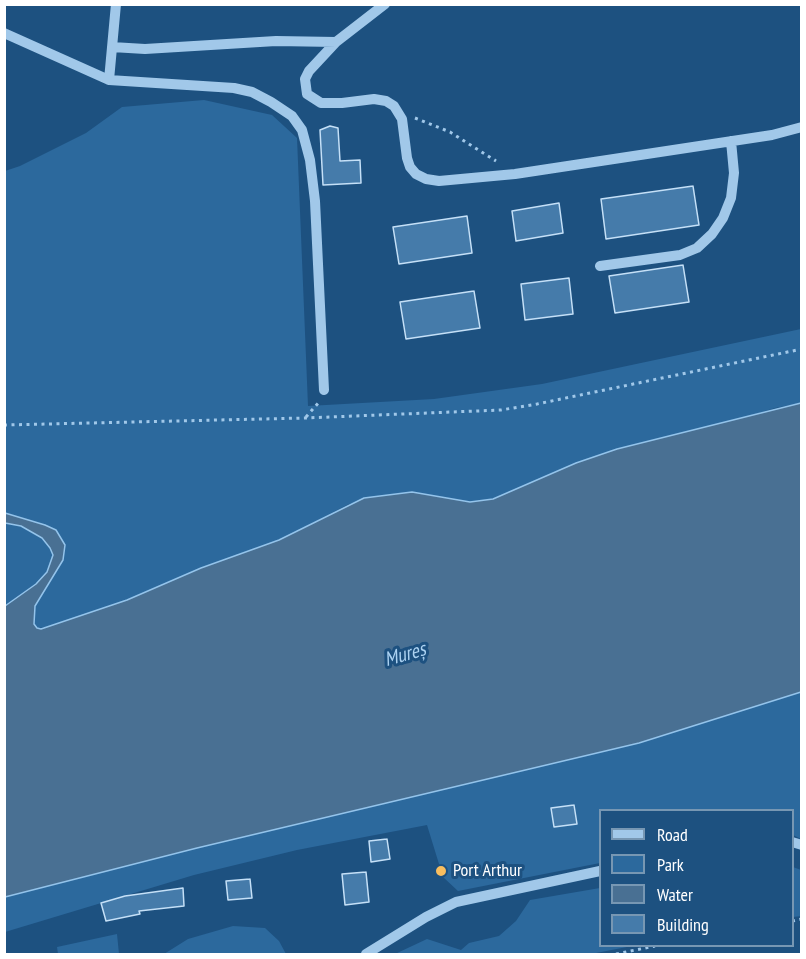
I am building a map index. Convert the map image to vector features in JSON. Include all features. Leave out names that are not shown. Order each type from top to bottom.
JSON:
[{"type":"street","points":[[109,80],[116,4]]},
{"type":"street","points":[[385,4],[336,42],[309,71],[305,79],[305,89],[310,98],[321,103],[374,99],[386,101],[398,112],[404,127],[406,158],[416,174],[426,179],[439,181],[515,174],[731,141],[801,127]]},
{"type":"street","points":[[4,33],[109,80],[234,88],[252,92],[292,116],[302,130],[310,160],[315,201],[324,390]]},
{"type":"street","points":[[112,47],[145,49],[276,41],[336,42]]},
{"type":"street","points":[[600,266],[680,255],[697,248],[712,234],[723,218],[731,198],[734,173],[731,141]]},
{"type":"street","points":[[366,954],[426,917],[456,902],[599,871]]},
{"type":"path","points":[[398,112],[450,132],[515,174]]},
{"type":"path","points":[[4,425],[305,418],[510,408],[801,349]]},
{"type":"path","points":[[305,418],[321,400],[324,390]]},
{"type":"path","points":[[616,954],[646,947]]},
{"type":"green space","points":[[204,100],[272,115],[297,138],[308,406],[434,399],[542,384],[801,329],[801,403],[775,408],[522,487],[493,499],[470,502],[423,494],[349,504],[279,540],[201,568],[127,600],[50,627],[37,628],[34,624],[35,606],[63,560],[65,545],[56,530],[5,513],[5,171],[20,166],[86,133],[122,107]]},
{"type":"green space","points":[[5,523],[21,526],[42,539],[53,555],[47,572],[36,584],[5,606]]},
{"type":"green space","points":[[801,692],[801,839],[794,836],[794,809],[599,809],[599,863],[458,891],[443,877],[427,825],[297,850],[194,875],[5,932],[5,897],[197,848],[639,743]]},
{"type":"green space","points":[[794,867],[801,870],[802,916],[794,917]]},
{"type":"green space","points":[[599,888],[599,947],[627,947],[591,954],[395,954],[427,939],[461,950],[469,943],[499,936],[516,921],[530,900]]},
{"type":"green space","points":[[233,926],[265,928],[279,941],[286,954],[164,954],[188,939]]},
{"type":"green space","points":[[117,934],[119,954],[58,954],[57,947]]},
{"type":"water","name":"Mureș","points":[[801,403],[801,692],[639,743],[197,848],[5,897],[5,606],[36,584],[47,572],[53,555],[42,538],[21,526],[5,523],[5,513],[56,530],[65,545],[63,560],[35,606],[34,624],[41,629],[127,600],[201,568],[279,540],[364,498],[412,492],[470,502],[493,499],[576,463],[617,449]]},
{"type":"building","points":[[330,126],[338,128],[340,161],[360,160],[361,183],[323,185],[320,130]]},
{"type":"building","points":[[693,186],[699,225],[606,239],[601,199]]},
{"type":"building","points":[[559,203],[563,233],[516,241],[512,211]]},
{"type":"building","points":[[467,216],[472,253],[399,264],[393,227]]},
{"type":"building","points":[[683,265],[689,302],[615,313],[609,276]]},
{"type":"building","points":[[569,278],[573,314],[525,320],[521,284]]},
{"type":"building","points":[[474,291],[480,328],[406,339],[400,302]]},
{"type":"building","points":[[574,805],[577,824],[554,827],[551,808]]},
{"type":"building","points":[[387,839],[390,859],[371,862],[369,841]]},
{"type":"building","points":[[366,872],[369,902],[345,905],[342,874]]},
{"type":"building","points":[[250,879],[252,898],[228,900],[226,881]]},
{"type":"building","points":[[183,888],[184,906],[139,911],[140,914],[106,921],[101,903],[125,896]]},
{"type":"place","name":"Port Arthur","points":[[441,871]]}]
